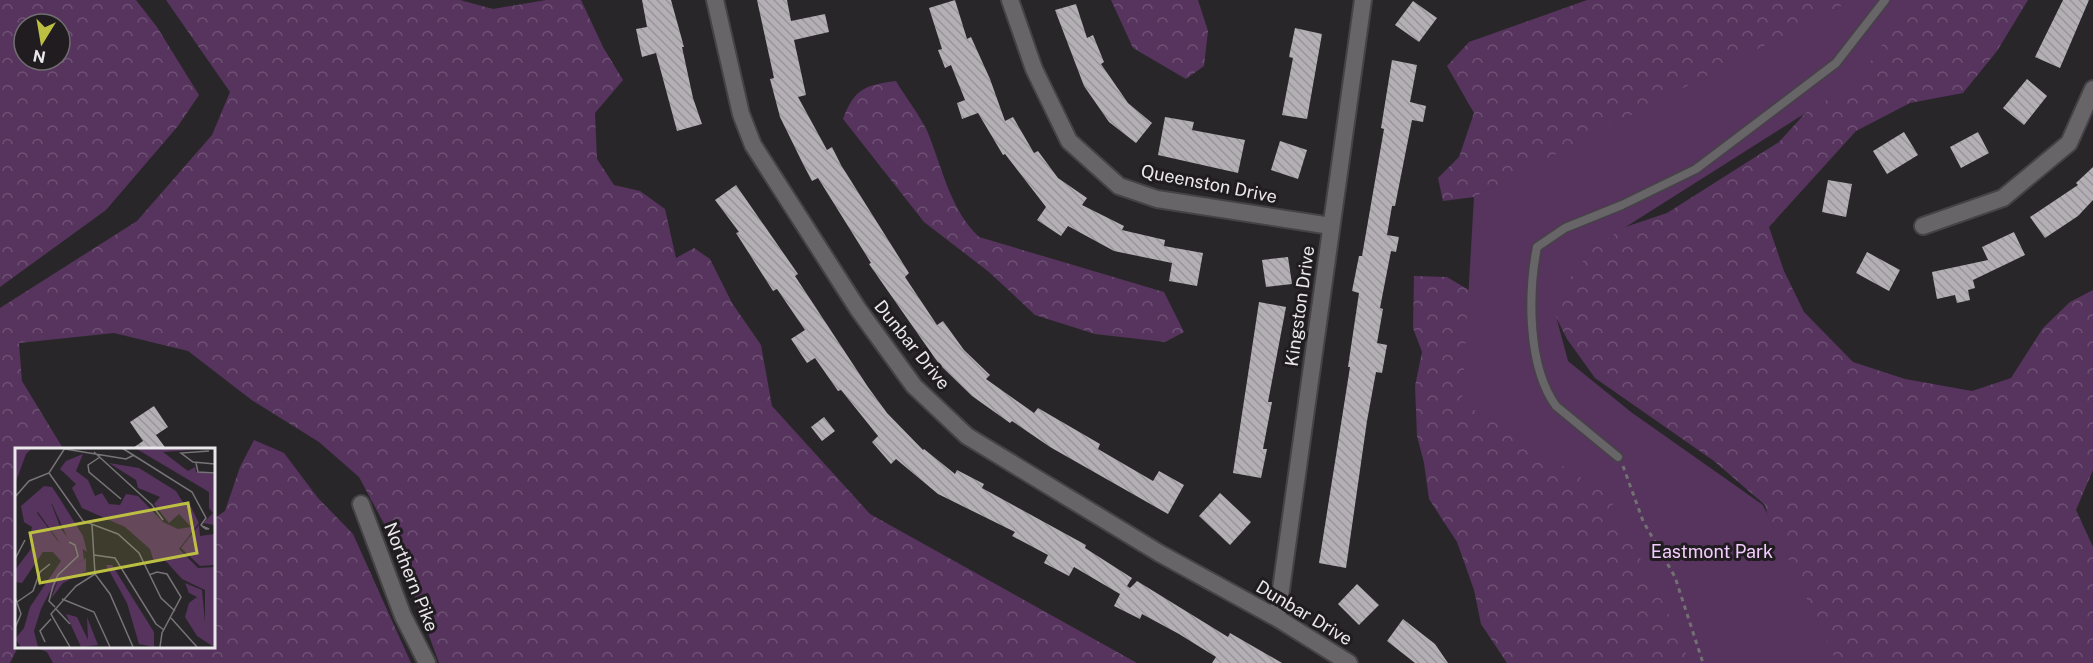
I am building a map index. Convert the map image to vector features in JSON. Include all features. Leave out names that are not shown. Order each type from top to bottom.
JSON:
[{"type":"street","name":"Dunbar Drive","points":[[715,0],[741,114],[753,145],[858,309],[914,386],[967,436],[1159,553],[1277,618],[1349,663]]},
{"type":"street","name":"Queenston Drive","points":[[1010,0],[1034,69],[1069,141],[1119,186],[1157,199],[1331,226]]},
{"type":"street","name":"Kingston Drive","points":[[1277,618],[1363,0]]},
{"type":"street","points":[[1923,226],[2003,198],[2069,143],[2093,89]]},
{"type":"street","name":"Northern Pike","points":[[361,504],[404,616],[427,663]]},
{"type":"lane","points":[[1618,457],[1556,406],[1548,396],[1536,362],[1535,351],[1532,270],[1537,247],[1565,228],[1622,206],[1696,169],[1836,63],[1885,0]]},
{"type":"path","points":[[1618,457],[1643,521],[1675,577],[1703,663]]},
{"type":"green space","points":[[0,0],[136,0],[157,27],[199,95],[178,126],[106,210],[0,287]]},
{"type":"green space","points":[[166,0],[460,0],[493,9],[546,0],[581,0],[603,47],[623,80],[595,113],[597,159],[614,185],[640,191],[665,209],[676,258],[694,248],[710,259],[732,303],[761,345],[772,406],[870,514],[1137,663],[439,663],[397,548],[359,477],[319,442],[253,401],[188,351],[114,333],[19,343],[22,381],[63,448],[15,448],[15,648],[18,648],[10,663],[0,663],[0,308],[137,221],[212,135],[230,92]]},
{"type":"green space","points":[[1111,0],[1198,0],[1208,31],[1204,66],[1186,79],[1133,48]]},
{"type":"green space","points":[[1587,0],[1864,0],[1527,190],[1443,201],[1438,178],[1459,157],[1474,113],[1447,66],[1469,42]]},
{"type":"green space","name":"Eastmont Park","points":[[1852,0],[1913,0],[1858,80],[1594,247],[1552,301],[1568,361],[1631,412],[1763,505],[1837,663],[1688,663],[1684,644],[1608,495],[1462,402],[1474,197]]},
{"type":"green space","points":[[1901,0],[2028,0],[1997,51],[1963,93],[1910,103],[1856,131],[1769,227],[1784,271],[1804,312],[1853,362],[1905,379],[1972,391],[2011,378],[2043,328],[2070,302],[2093,290],[2093,470],[2076,510],[2093,547],[2093,663],[1818,663],[1786,587],[1765,505],[1714,461],[1595,378],[1567,339],[1540,285],[1548,253],[1667,213],[1779,142],[1839,76]]},
{"type":"green space","points":[[896,81],[928,133],[954,202],[979,237],[1164,292],[1184,332],[1165,342],[1095,334],[1035,315],[989,272],[924,222],[843,119],[852,101],[862,90],[876,84]]},
{"type":"green space","points":[[1414,276],[1447,277],[1472,292],[1621,493],[1696,663],[1507,663],[1481,624],[1474,590],[1457,542],[1429,499],[1424,463],[1417,436],[1415,386],[1422,352],[1413,328]]},
{"type":"green space","points":[[254,440],[284,453],[318,498],[353,534],[411,663],[53,663],[47,652],[37,648],[214,648],[214,518],[225,511],[240,467]]},
{"type":"building","points":[[642,0],[671,0],[684,47],[682,47],[693,98],[702,124],[677,131],[656,53],[642,57],[636,29],[647,27]]},
{"type":"building","points":[[757,0],[787,0],[791,21],[825,14],[829,32],[794,40],[806,95],[798,97],[827,150],[832,147],[909,273],[905,277],[937,325],[943,321],[964,350],[990,375],[986,379],[1034,413],[1038,408],[1100,444],[1098,449],[1153,481],[1159,471],[1184,485],[1168,514],[1050,447],[1012,421],[1010,423],[972,396],[939,364],[869,264],[871,263],[818,178],[812,181],[803,164],[780,117],[770,79],[774,78]]},
{"type":"building","points":[[955,0],[967,39],[971,37],[990,79],[1005,121],[1013,117],[1034,153],[1038,151],[1058,178],[1087,198],[1082,205],[1124,226],[1122,230],[1165,240],[1164,246],[1203,253],[1197,286],[1169,281],[1172,263],[1114,251],[1068,226],[1061,236],[1037,220],[1046,207],[1005,154],[1003,155],[978,113],[962,119],[957,103],[965,100],[951,65],[945,68],[938,50],[942,49],[929,8]]},
{"type":"building","points":[[2063,0],[2089,0],[2060,68],[2035,57]]},
{"type":"building","points":[[1413,1],[1437,18],[1419,42],[1395,25]]},
{"type":"building","points":[[1076,4],[1087,38],[1093,35],[1104,62],[1101,64],[1128,103],[1152,123],[1136,143],[1109,122],[1084,86],[1055,10]]},
{"type":"building","points":[[1295,28],[1322,34],[1307,119],[1282,115],[1293,58],[1289,57]]},
{"type":"building","points":[[1392,60],[1417,65],[1410,102],[1426,106],[1423,122],[1412,120],[1395,206],[1392,206],[1387,235],[1399,237],[1396,252],[1391,251],[1380,308],[1383,309],[1377,343],[1387,345],[1382,373],[1376,372],[1346,568],[1319,563],[1350,367],[1348,367],[1359,293],[1352,291],[1359,256],[1362,256],[1384,129],[1381,128]]},
{"type":"building","points":[[2027,79],[2047,96],[2024,125],[2003,108]]},
{"type":"building","points":[[1165,117],[1194,122],[1192,130],[1245,140],[1238,173],[1158,155]]},
{"type":"building","points":[[1904,132],[1918,155],[1887,174],[1873,151]]},
{"type":"building","points":[[1978,132],[1989,153],[1961,168],[1950,147]]},
{"type":"building","points":[[1280,141],[1307,150],[1298,179],[1271,170]]},
{"type":"building","points":[[2093,167],[2093,200],[2078,216],[2045,238],[2030,217],[2078,185],[2076,183]]},
{"type":"building","points":[[1828,180],[1852,184],[1846,217],[1822,212]]},
{"type":"building","points":[[736,185],[798,274],[795,276],[868,387],[887,413],[923,450],[955,474],[957,470],[984,484],[982,488],[1086,545],[1085,548],[1132,578],[1127,586],[1130,588],[1137,581],[1228,637],[1230,633],[1282,663],[1212,663],[1216,657],[1179,634],[1142,614],[1140,619],[1114,606],[1120,594],[1074,567],[1069,576],[1044,563],[1048,555],[1012,536],[1015,532],[938,494],[896,459],[891,464],[872,442],[878,436],[841,390],[838,391],[815,358],[807,363],[791,339],[805,330],[777,289],[773,291],[736,233],[739,232],[715,200]]},
{"type":"building","points":[[2014,232],[2025,255],[1973,280],[1975,288],[1968,290],[1970,300],[1957,303],[1955,295],[1937,299],[1932,272],[1988,260],[1982,247]]},
{"type":"building","points":[[1867,252],[1900,270],[1889,291],[1856,273]]},
{"type":"building","points":[[1288,257],[1292,284],[1266,287],[1262,260]]},
{"type":"building","points":[[1259,302],[1286,307],[1268,402],[1272,402],[1263,449],[1267,449],[1261,478],[1233,473]]},
{"type":"building","points":[[154,406],[168,427],[156,435],[166,448],[133,448],[143,441],[130,422]]},
{"type":"building","points":[[824,417],[835,431],[822,441],[811,427]]},
{"type":"building","points":[[1220,493],[1251,522],[1230,545],[1199,516]]},
{"type":"building","points":[[1357,584],[1379,605],[1359,625],[1338,604]]},
{"type":"building","points":[[1403,619],[1435,644],[1448,663],[1415,663],[1387,641]]}]
